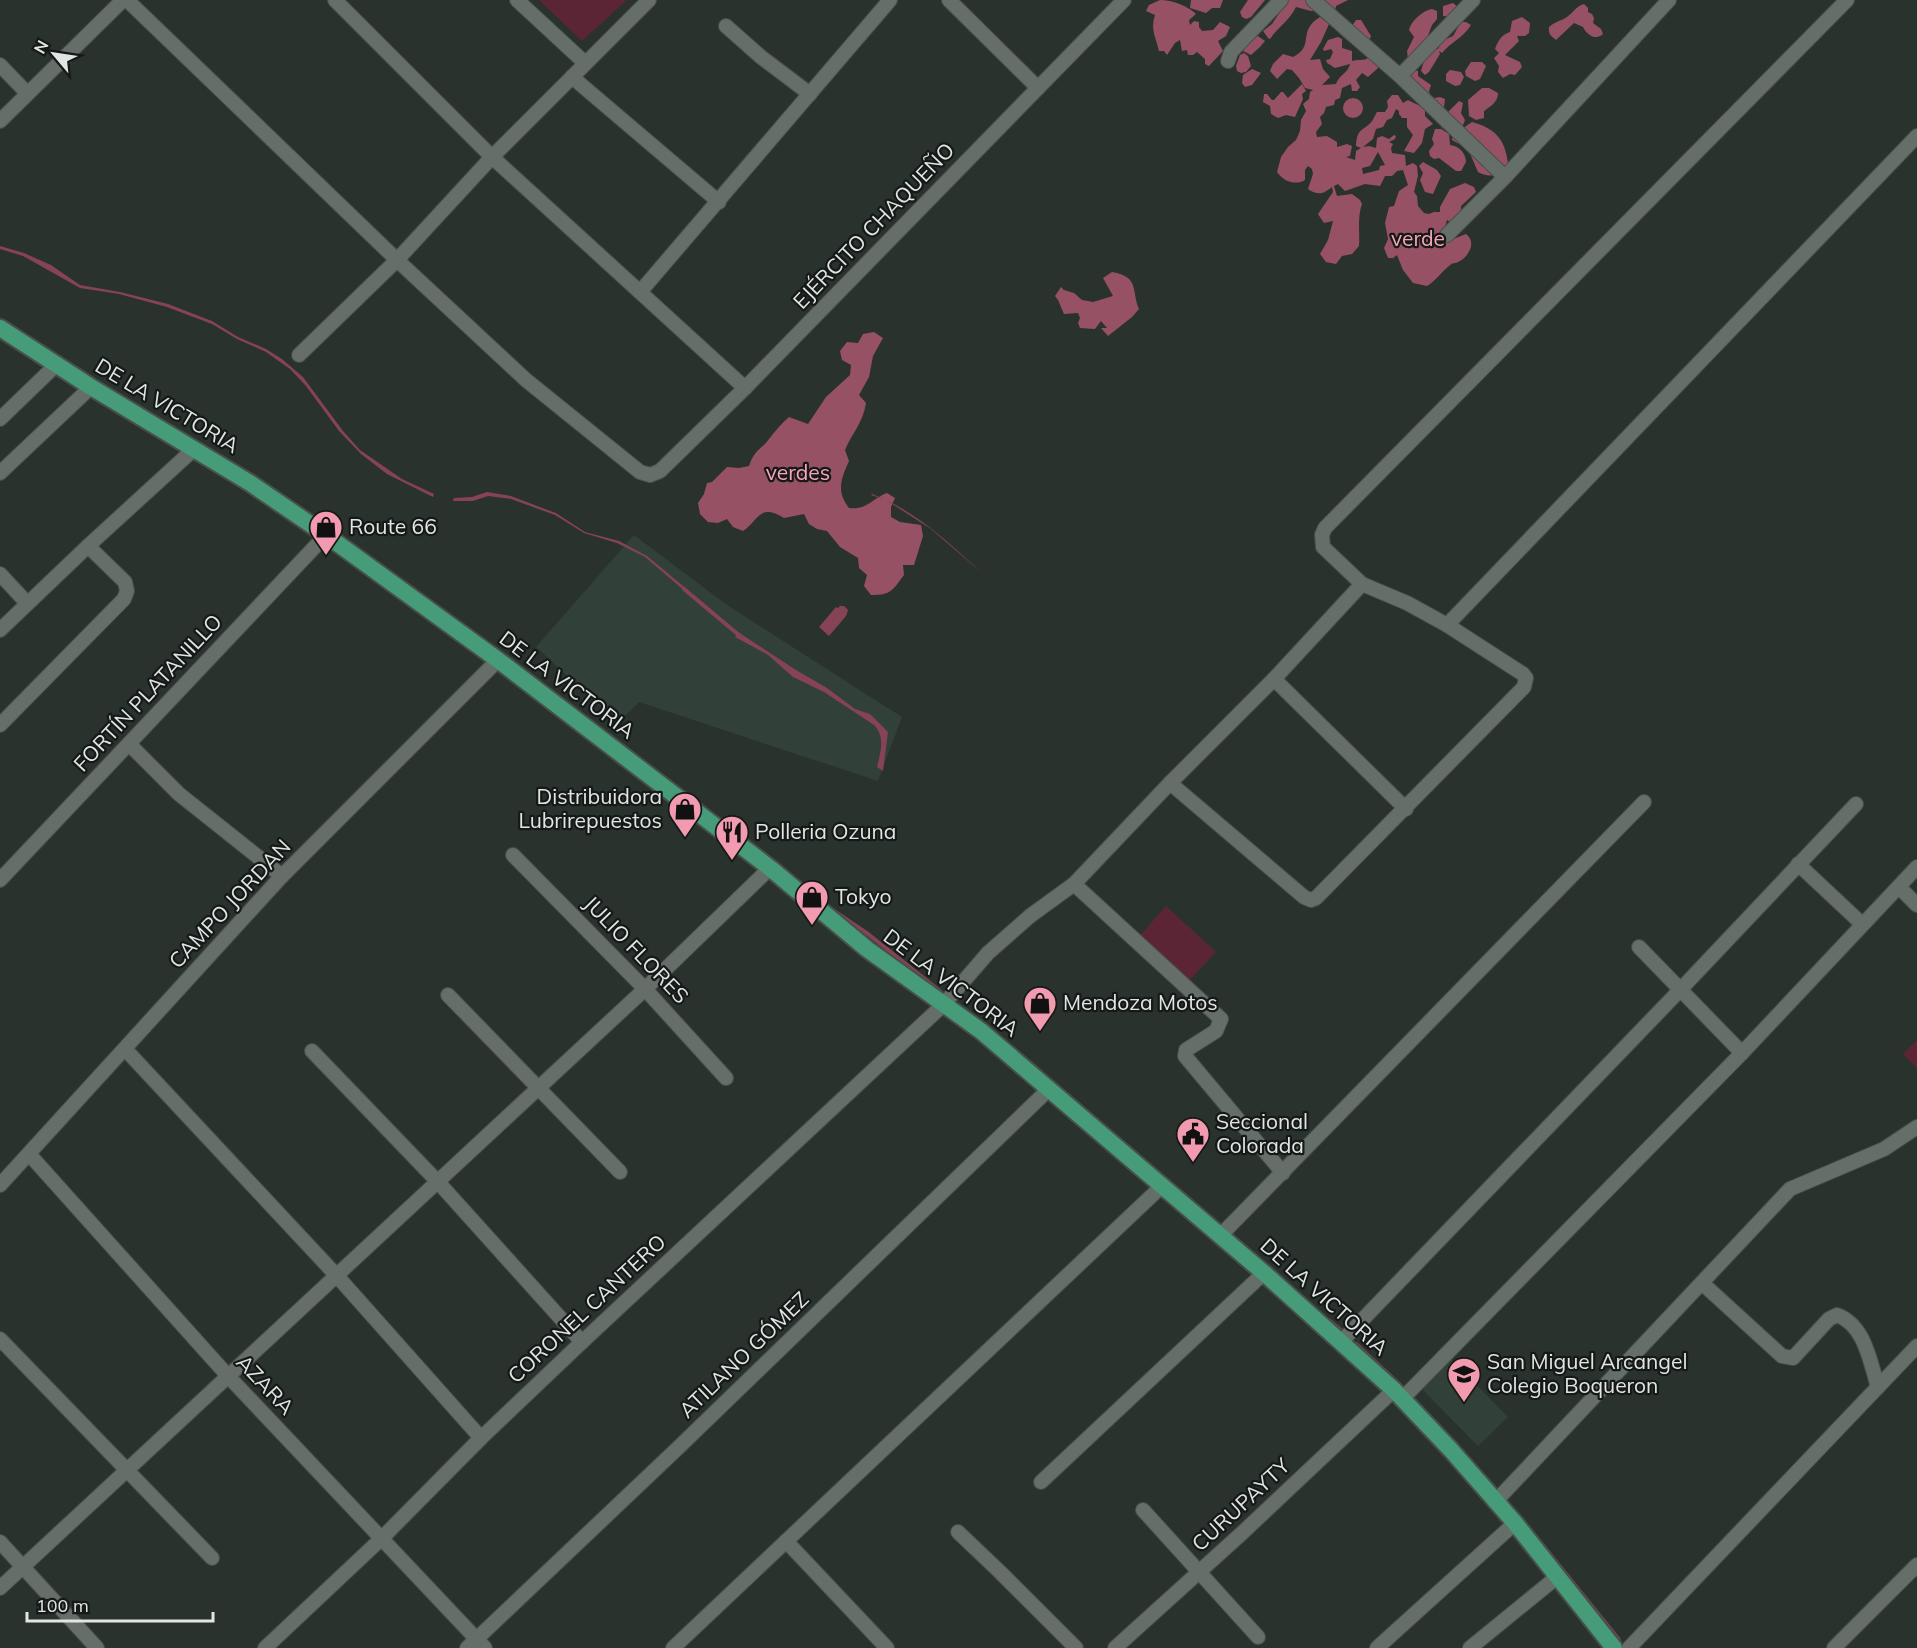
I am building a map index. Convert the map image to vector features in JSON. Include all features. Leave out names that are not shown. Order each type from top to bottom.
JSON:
[{"type":"main road","name":"DE LA VICTORIA","points":[[0,328],[91,387],[250,483],[326,535],[498,660],[770,868],[867,949],[981,1031],[1264,1273],[1398,1395],[1451,1450],[1515,1523],[1614,1648]]},
{"type":"street","points":[[0,121],[125,0],[397,260]]},
{"type":"street","points":[[335,0],[492,157],[745,388]]},
{"type":"street","points":[[518,0],[585,63]]},
{"type":"street","points":[[299,355],[397,260],[492,157],[649,0]]},
{"type":"street","points":[[640,292],[890,0]]},
{"type":"street","points":[[950,0],[1038,88]]},
{"type":"street","name":"EJÉRCITO CHAQUEÑO","points":[[397,260],[526,380],[640,472],[650,476],[660,471],[745,388],[1124,0]]},
{"type":"street","points":[[1228,61],[1231,52],[1281,0]]},
{"type":"street","points":[[1313,0],[1400,76],[1505,177]]},
{"type":"street","points":[[1400,76],[1473,0]]},
{"type":"street","points":[[1447,235],[1505,177],[1669,0]]},
{"type":"street","points":[[1170,783],[1304,897],[1311,900],[1316,898],[1406,809],[1524,687],[1526,682],[1523,674],[1447,625],[1407,603],[1362,584],[1323,547],[1321,542],[1325,528],[1847,0]]},
{"type":"street","points":[[726,26],[761,57],[810,94]]},
{"type":"street","points":[[0,65],[27,93]]},
{"type":"street","points":[[572,77],[719,202]]},
{"type":"street","points":[[1447,625],[1917,136]]},
{"type":"street","points":[[0,420],[57,364]]},
{"type":"street","points":[[0,473],[91,387]]},
{"type":"street","points":[[0,630],[194,450]]},
{"type":"street","name":"FORTÍN PLATANILLO","points":[[0,880],[326,535]]},
{"type":"street","points":[[0,725],[124,599],[127,591],[125,582],[88,546]]},
{"type":"street","points":[[0,574],[27,603]]},
{"type":"street","name":"CORONEL CANTERO","points":[[265,1648],[381,1539],[481,1438],[582,1342],[943,1005],[988,952],[1030,916],[1074,884],[1170,783],[1274,680],[1362,584]]},
{"type":"street","name":"CAMPO JORDAN","points":[[0,1185],[282,876],[498,660]]},
{"type":"street","points":[[1274,680],[1406,809]]},
{"type":"street","points":[[129,744],[179,794],[282,876]]},
{"type":"street","points":[[1220,1236],[1644,802]]},
{"type":"street","points":[[1341,1342],[1856,804]]},
{"type":"street","name":"JULIO FLORES","points":[[513,855],[645,989],[726,1078]]},
{"type":"street","points":[[1798,864],[1862,924]]},
{"type":"street","name":"CURUPAYTY","points":[[1115,1648],[1398,1395],[1742,1053],[1917,867]]},
{"type":"street","points":[[0,1588],[645,989],[770,868]]},
{"type":"street","points":[[1074,884],[1221,1019],[1216,1031],[1186,1050],[1185,1056],[1283,1173]]},
{"type":"street","points":[[1899,887],[1917,905]]},
{"type":"street","points":[[1639,947],[1742,1053]]},
{"type":"street","points":[[448,994],[620,1172]]},
{"type":"street","points":[[125,1049],[337,1276],[481,1438]]},
{"type":"street","points":[[312,1051],[438,1182],[582,1342]]},
{"type":"street","name":"ATILANO GÓMEZ","points":[[476,1645],[1048,1090]]},
{"type":"street","points":[[1495,1502],[1790,1189],[1884,1149],[1917,1127]]},
{"type":"street","name":"AZARA","points":[[28,1154],[228,1377],[381,1539],[476,1645]]},
{"type":"street","points":[[681,1645],[786,1541],[1162,1186]]},
{"type":"street","points":[[1041,1482],[1264,1273]]},
{"type":"street","points":[[1702,1283],[1782,1356],[1789,1359],[1793,1358],[1829,1319],[1837,1316],[1846,1318],[1860,1333],[1878,1387]]},
{"type":"street","points":[[0,1339],[212,1558]]},
{"type":"street","points":[[1629,1648],[1917,1346]]},
{"type":"street","points":[[1143,1510],[1257,1637]]},
{"type":"street","points":[[1377,1648],[1515,1523]]},
{"type":"street","points":[[958,1532],[1076,1648]]},
{"type":"street","points":[[786,1541],[887,1648]]},
{"type":"street","points":[[0,1542],[97,1648]]},
{"type":"street","points":[[1834,1648],[1917,1565]]},
{"type":"street","points":[[1470,1648],[1557,1577]]},
{"type":"shaded area","points":[[539,0],[627,0],[582,41]]},
{"type":"shaded area","points":[[0,246],[24,253],[51,265],[80,285],[168,304],[212,321],[238,337],[266,349],[303,377],[360,450],[402,479],[434,494],[433,497],[387,474],[361,454],[339,431],[306,386],[290,369],[266,352],[237,339],[212,324],[167,307],[119,294],[80,288],[23,256],[0,249]]},
{"type":"shaded area","points":[[487,492],[511,496],[556,513],[585,532],[619,541],[647,556],[688,590],[686,592],[645,557],[617,543],[584,533],[555,515],[511,499],[488,496],[473,501],[453,501],[454,498],[472,497]]},
{"type":"shaded area","points":[[886,500],[931,528],[982,573],[931,529]]},
{"type":"shaded area","points":[[634,535],[727,605],[902,717],[878,781],[639,702],[618,723],[536,647]]},
{"type":"shaded area","points":[[840,606],[848,610],[846,616],[829,636],[819,627],[836,607]]},
{"type":"shaded area","points":[[738,632],[827,688],[855,709],[870,714],[888,732],[883,771],[877,767],[881,740],[874,725],[824,692],[793,677],[768,655],[735,637]]},
{"type":"shaded area","points":[[1166,906],[1216,952],[1187,983],[1138,938]]},
{"type":"shaded area","points":[[1917,1040],[1917,1068],[1903,1054]]},
{"type":"shaded area","points":[[1070,1096],[1218,1222],[1216,1225],[1068,1098]]},
{"type":"shaded area","name":"San Miguel Arcangel Colegio Boqueron","points":[[1450,1358],[1508,1417],[1478,1446],[1421,1388]]},
{"type":"shaded area","points":[[1529,1525],[1621,1639],[1619,1641],[1527,1527]]},
{"type":"green space","points":[[1160,0],[1189,8],[1196,14],[1189,20],[1190,25],[1194,21],[1199,22],[1202,31],[1213,30],[1220,22],[1230,27],[1226,36],[1218,41],[1223,51],[1209,66],[1197,52],[1188,55],[1187,50],[1182,51],[1180,40],[1175,43],[1167,55],[1164,51],[1159,51],[1153,29],[1155,15],[1146,11],[1149,5]]},
{"type":"green space","points":[[1191,0],[1223,0],[1220,8],[1212,8],[1206,13],[1190,8]]},
{"type":"green space","points":[[1248,0],[1265,0],[1251,17],[1246,19],[1240,12]]},
{"type":"green space","points":[[1288,0],[1305,0],[1308,6],[1310,0],[1348,0],[1336,6],[1335,11],[1311,11],[1296,7],[1270,39],[1263,31],[1272,24]]},
{"type":"green space","points":[[1453,3],[1459,8],[1454,17],[1443,16],[1443,6]]},
{"type":"green space","points":[[1584,4],[1594,18],[1593,23],[1601,29],[1603,34],[1597,37],[1592,36],[1583,27],[1574,23],[1556,40],[1551,36],[1549,27]]},
{"type":"green space","points":[[1432,9],[1437,11],[1437,19],[1426,41],[1423,41],[1421,51],[1408,60],[1407,51],[1414,37],[1409,30],[1410,27],[1421,14]]},
{"type":"green space","points":[[1339,14],[1343,16],[1343,22],[1352,26],[1356,20],[1361,20],[1371,36],[1366,48],[1352,44],[1335,29],[1333,25]]},
{"type":"green space","points":[[1320,17],[1329,24],[1310,60],[1320,59],[1323,69],[1330,77],[1322,85],[1336,84],[1350,64],[1335,68],[1327,63],[1326,60],[1330,59],[1333,52],[1331,49],[1324,51],[1323,49],[1328,40],[1338,37],[1342,39],[1342,48],[1352,51],[1352,61],[1364,60],[1371,55],[1377,62],[1378,68],[1368,77],[1362,73],[1356,80],[1360,87],[1357,91],[1352,91],[1351,84],[1342,88],[1340,98],[1335,100],[1334,105],[1326,107],[1320,117],[1322,124],[1316,132],[1317,137],[1327,136],[1337,142],[1337,147],[1347,144],[1352,146],[1350,156],[1346,157],[1355,160],[1356,151],[1361,148],[1356,146],[1359,133],[1372,121],[1377,112],[1385,112],[1388,107],[1387,101],[1392,95],[1398,95],[1403,103],[1408,100],[1420,106],[1418,99],[1403,80],[1413,70],[1418,71],[1418,76],[1431,85],[1429,91],[1431,96],[1445,99],[1443,115],[1425,109],[1425,116],[1433,124],[1425,129],[1422,143],[1414,153],[1404,151],[1413,135],[1407,127],[1407,118],[1402,118],[1396,109],[1392,118],[1387,120],[1383,127],[1376,129],[1373,139],[1363,147],[1376,148],[1377,138],[1382,136],[1389,139],[1396,136],[1389,142],[1393,144],[1392,153],[1405,155],[1406,166],[1413,163],[1417,166],[1418,176],[1414,192],[1418,206],[1424,213],[1440,212],[1440,207],[1450,189],[1465,183],[1474,187],[1476,192],[1461,206],[1456,220],[1451,222],[1447,220],[1443,234],[1451,240],[1466,234],[1471,241],[1470,249],[1462,260],[1453,263],[1427,286],[1413,283],[1403,270],[1397,255],[1388,258],[1384,248],[1388,239],[1385,223],[1389,207],[1394,206],[1399,191],[1408,185],[1403,170],[1397,171],[1392,176],[1385,176],[1380,186],[1365,184],[1345,191],[1338,184],[1334,186],[1337,196],[1352,194],[1362,204],[1359,220],[1359,246],[1352,254],[1342,256],[1336,264],[1326,262],[1320,254],[1328,240],[1333,221],[1324,223],[1318,214],[1333,192],[1332,187],[1320,193],[1308,189],[1313,174],[1312,169],[1308,166],[1305,170],[1305,180],[1297,183],[1286,180],[1277,172],[1281,157],[1296,140],[1300,131],[1301,120],[1306,111],[1303,104],[1309,99],[1310,92],[1313,90],[1305,88],[1292,70],[1287,69],[1277,79],[1270,71],[1273,64],[1283,54],[1293,57],[1304,48],[1307,33]],"holes":[[[1378,152],[1385,165],[1380,166],[1379,170],[1363,174],[1362,168],[1370,166]]]},
{"type":"green space","points":[[1522,17],[1530,23],[1529,33],[1525,36],[1517,36],[1519,41],[1505,55],[1520,62],[1522,67],[1515,75],[1510,74],[1503,78],[1498,72],[1499,66],[1494,58],[1499,53],[1495,49],[1500,39],[1510,32],[1512,21]]},
{"type":"green space","points":[[1461,22],[1471,25],[1442,53],[1439,51],[1440,54],[1425,75],[1421,71],[1425,57],[1433,49],[1438,49],[1442,41],[1453,36]]},
{"type":"green space","points":[[1258,36],[1265,41],[1251,55],[1241,50],[1250,40]]},
{"type":"green space","points":[[1244,53],[1248,56],[1251,66],[1246,72],[1241,73],[1237,71],[1236,66],[1240,55]]},
{"type":"green space","points":[[1471,62],[1482,62],[1486,66],[1480,79],[1475,81],[1466,76],[1465,71]]},
{"type":"green space","points":[[1252,69],[1261,73],[1252,85],[1245,87],[1242,83],[1243,75]]},
{"type":"green space","points":[[1450,70],[1461,72],[1464,77],[1460,85],[1455,86],[1446,81],[1446,74]]},
{"type":"green space","points":[[1302,84],[1306,91],[1302,94],[1303,99],[1295,117],[1286,115],[1278,118],[1271,114],[1270,106],[1263,102],[1264,94],[1274,100],[1283,92],[1288,98]]},
{"type":"green space","points":[[1482,88],[1489,88],[1498,93],[1498,96],[1494,104],[1484,111],[1484,118],[1476,120],[1469,116],[1468,100]]},
{"type":"green space","points":[[1353,98],[1360,101],[1363,108],[1360,115],[1353,118],[1346,115],[1343,108],[1346,101]]},
{"type":"green space","points":[[1459,101],[1463,103],[1461,113],[1465,120],[1463,125],[1445,130],[1441,127],[1446,114]]},
{"type":"green space","points":[[1472,122],[1492,131],[1504,147],[1508,163],[1495,175],[1478,172],[1468,149],[1452,140],[1453,135]]},
{"type":"green space","name":"verde","points":[[1435,129],[1441,129],[1449,134],[1450,145],[1463,153],[1466,162],[1461,171],[1456,171],[1439,158],[1434,159],[1430,156],[1429,151],[1434,144],[1432,139]]},
{"type":"green space","name":"verde","points":[[1423,162],[1437,170],[1441,176],[1433,194],[1425,192],[1420,180],[1423,173],[1419,166]]},
{"type":"green space","points":[[1112,272],[1121,274],[1131,281],[1139,309],[1108,336],[1101,328],[1107,328],[1101,321],[1095,329],[1080,328],[1078,313],[1064,314],[1055,296],[1061,287],[1082,300],[1093,302],[1113,296],[1103,278]]},
{"type":"green space","name":"verdes","points":[[874,332],[883,338],[873,356],[869,377],[859,395],[866,403],[865,410],[845,450],[849,461],[842,479],[842,496],[849,508],[855,508],[865,506],[887,493],[895,498],[891,507],[891,517],[900,522],[921,525],[923,536],[914,565],[903,565],[904,575],[894,588],[887,593],[871,595],[864,586],[867,575],[859,568],[858,558],[840,547],[827,531],[809,524],[804,514],[784,518],[769,512],[764,513],[743,531],[733,527],[727,519],[718,523],[708,522],[700,514],[698,503],[707,483],[712,482],[727,467],[749,466],[756,453],[789,417],[808,424],[826,397],[850,375],[851,365],[842,360],[840,351],[847,342],[858,343],[863,334]]},
{"type":"waterway","points":[[684,589],[740,636]]},
{"type":"waterway","points":[[831,909],[868,934],[940,991]]},
{"type":"waterway","points":[[1330,1321],[1343,1332]]},
{"type":"waterway","points":[[1356,1344],[1398,1383]]},
{"type":"place","name":"Route 66","points":[[326,556]]},
{"type":"place","name":"Distribuidora Lubrirepuestos","points":[[685,838]]},
{"type":"place","name":"Polleria Ozuna","points":[[732,861]]},
{"type":"place","name":"Tokyo","points":[[812,926]]},
{"type":"place","name":"Mendoza Motos","points":[[1040,1032]]},
{"type":"place","name":"Seccional Colorada","points":[[1193,1163]]},
{"type":"place","name":"San Miguel Arcangel Colegio Boqueron","points":[[1464,1403]]}]
